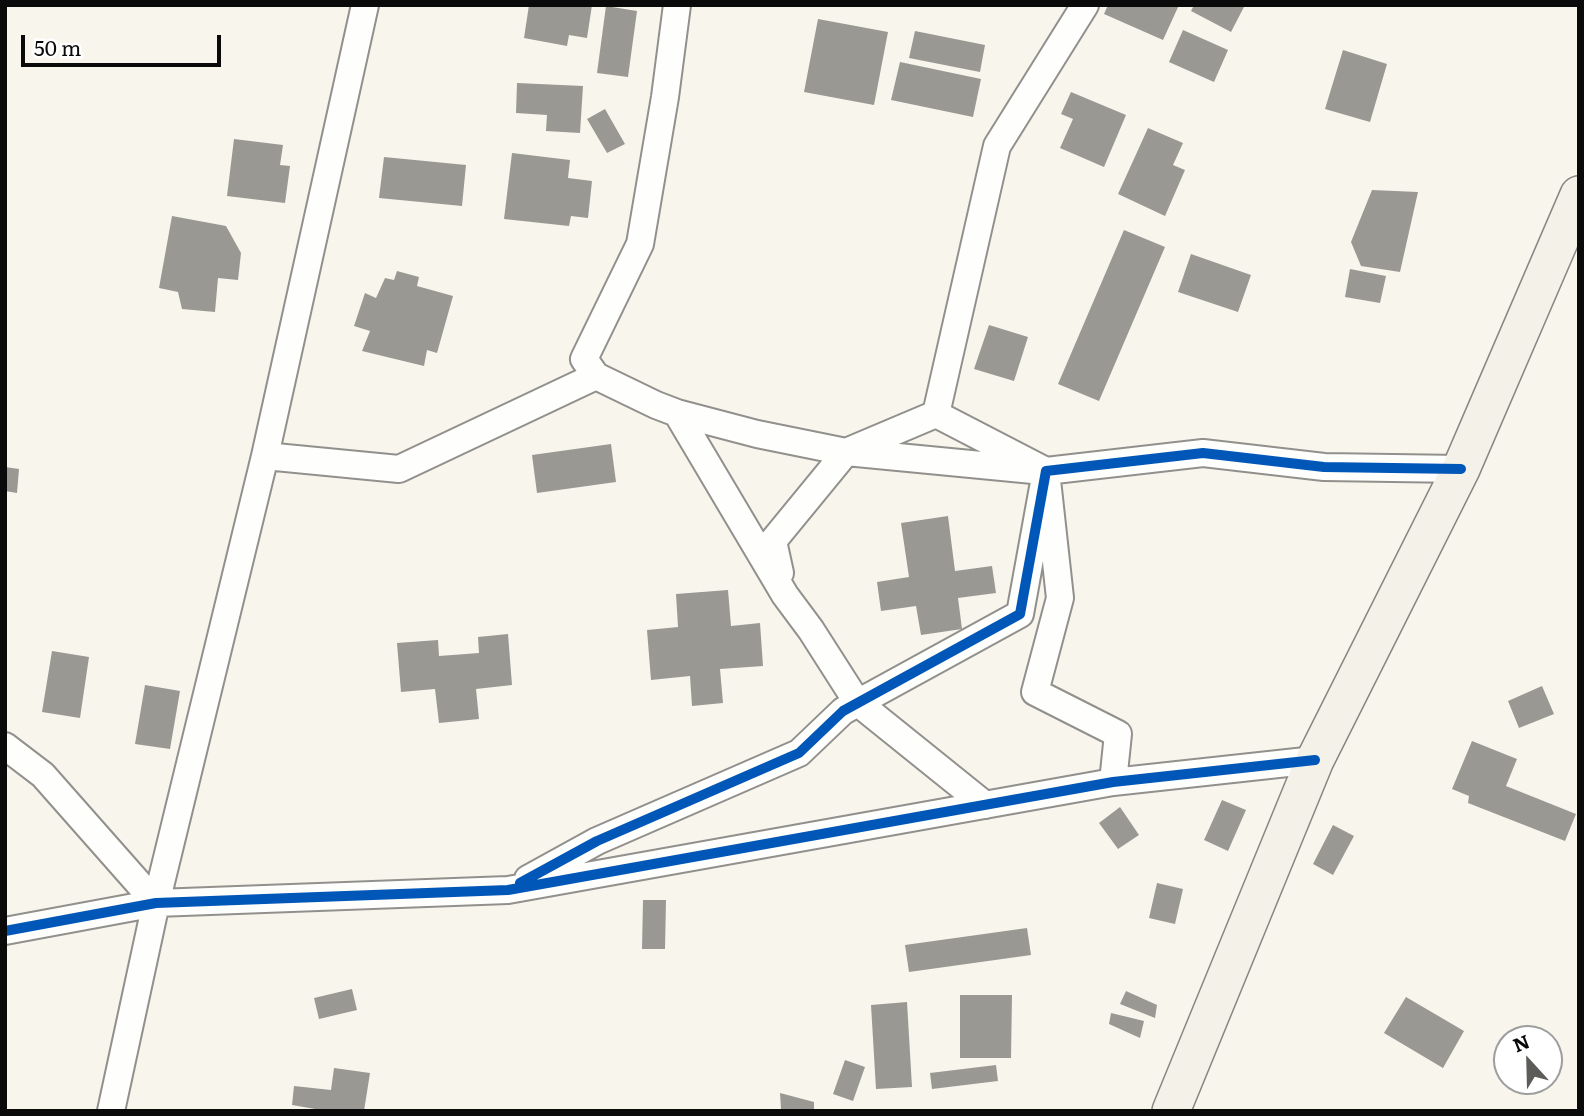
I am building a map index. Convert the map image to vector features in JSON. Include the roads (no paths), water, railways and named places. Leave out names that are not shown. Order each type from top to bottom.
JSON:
[{"type":"street","points":[[111,1111],[156,904],[265,457],[365,5]]},
{"type":"street","points":[[677,5],[665,97],[640,244],[584,359],[596,376],[677,413],[757,435],[846,452],[1046,471],[1203,453],[1324,467],[1461,469]]},
{"type":"street","points":[[936,414],[997,146],[1085,5]]},
{"type":"street","points":[[1171,1111],[1315,760],[1461,469],[1579,195]]},
{"type":"street","points":[[265,457],[399,469],[596,376]]},
{"type":"street","points":[[677,413],[786,595],[857,702],[985,805]]},
{"type":"street","points":[[786,595],[773,541],[846,452],[936,414]]},
{"type":"street","points":[[936,414],[1046,471]]},
{"type":"street","points":[[508,890],[597,841],[799,753],[843,711],[857,702],[1020,614],[1046,471]]},
{"type":"street","points":[[1046,471],[1060,598],[1035,692],[1118,734],[1113,782]]},
{"type":"street","points":[[5,746],[43,775],[156,904]]},
{"type":"street","points":[[5,932],[156,904],[508,890],[1113,782],[1315,760]]}]
